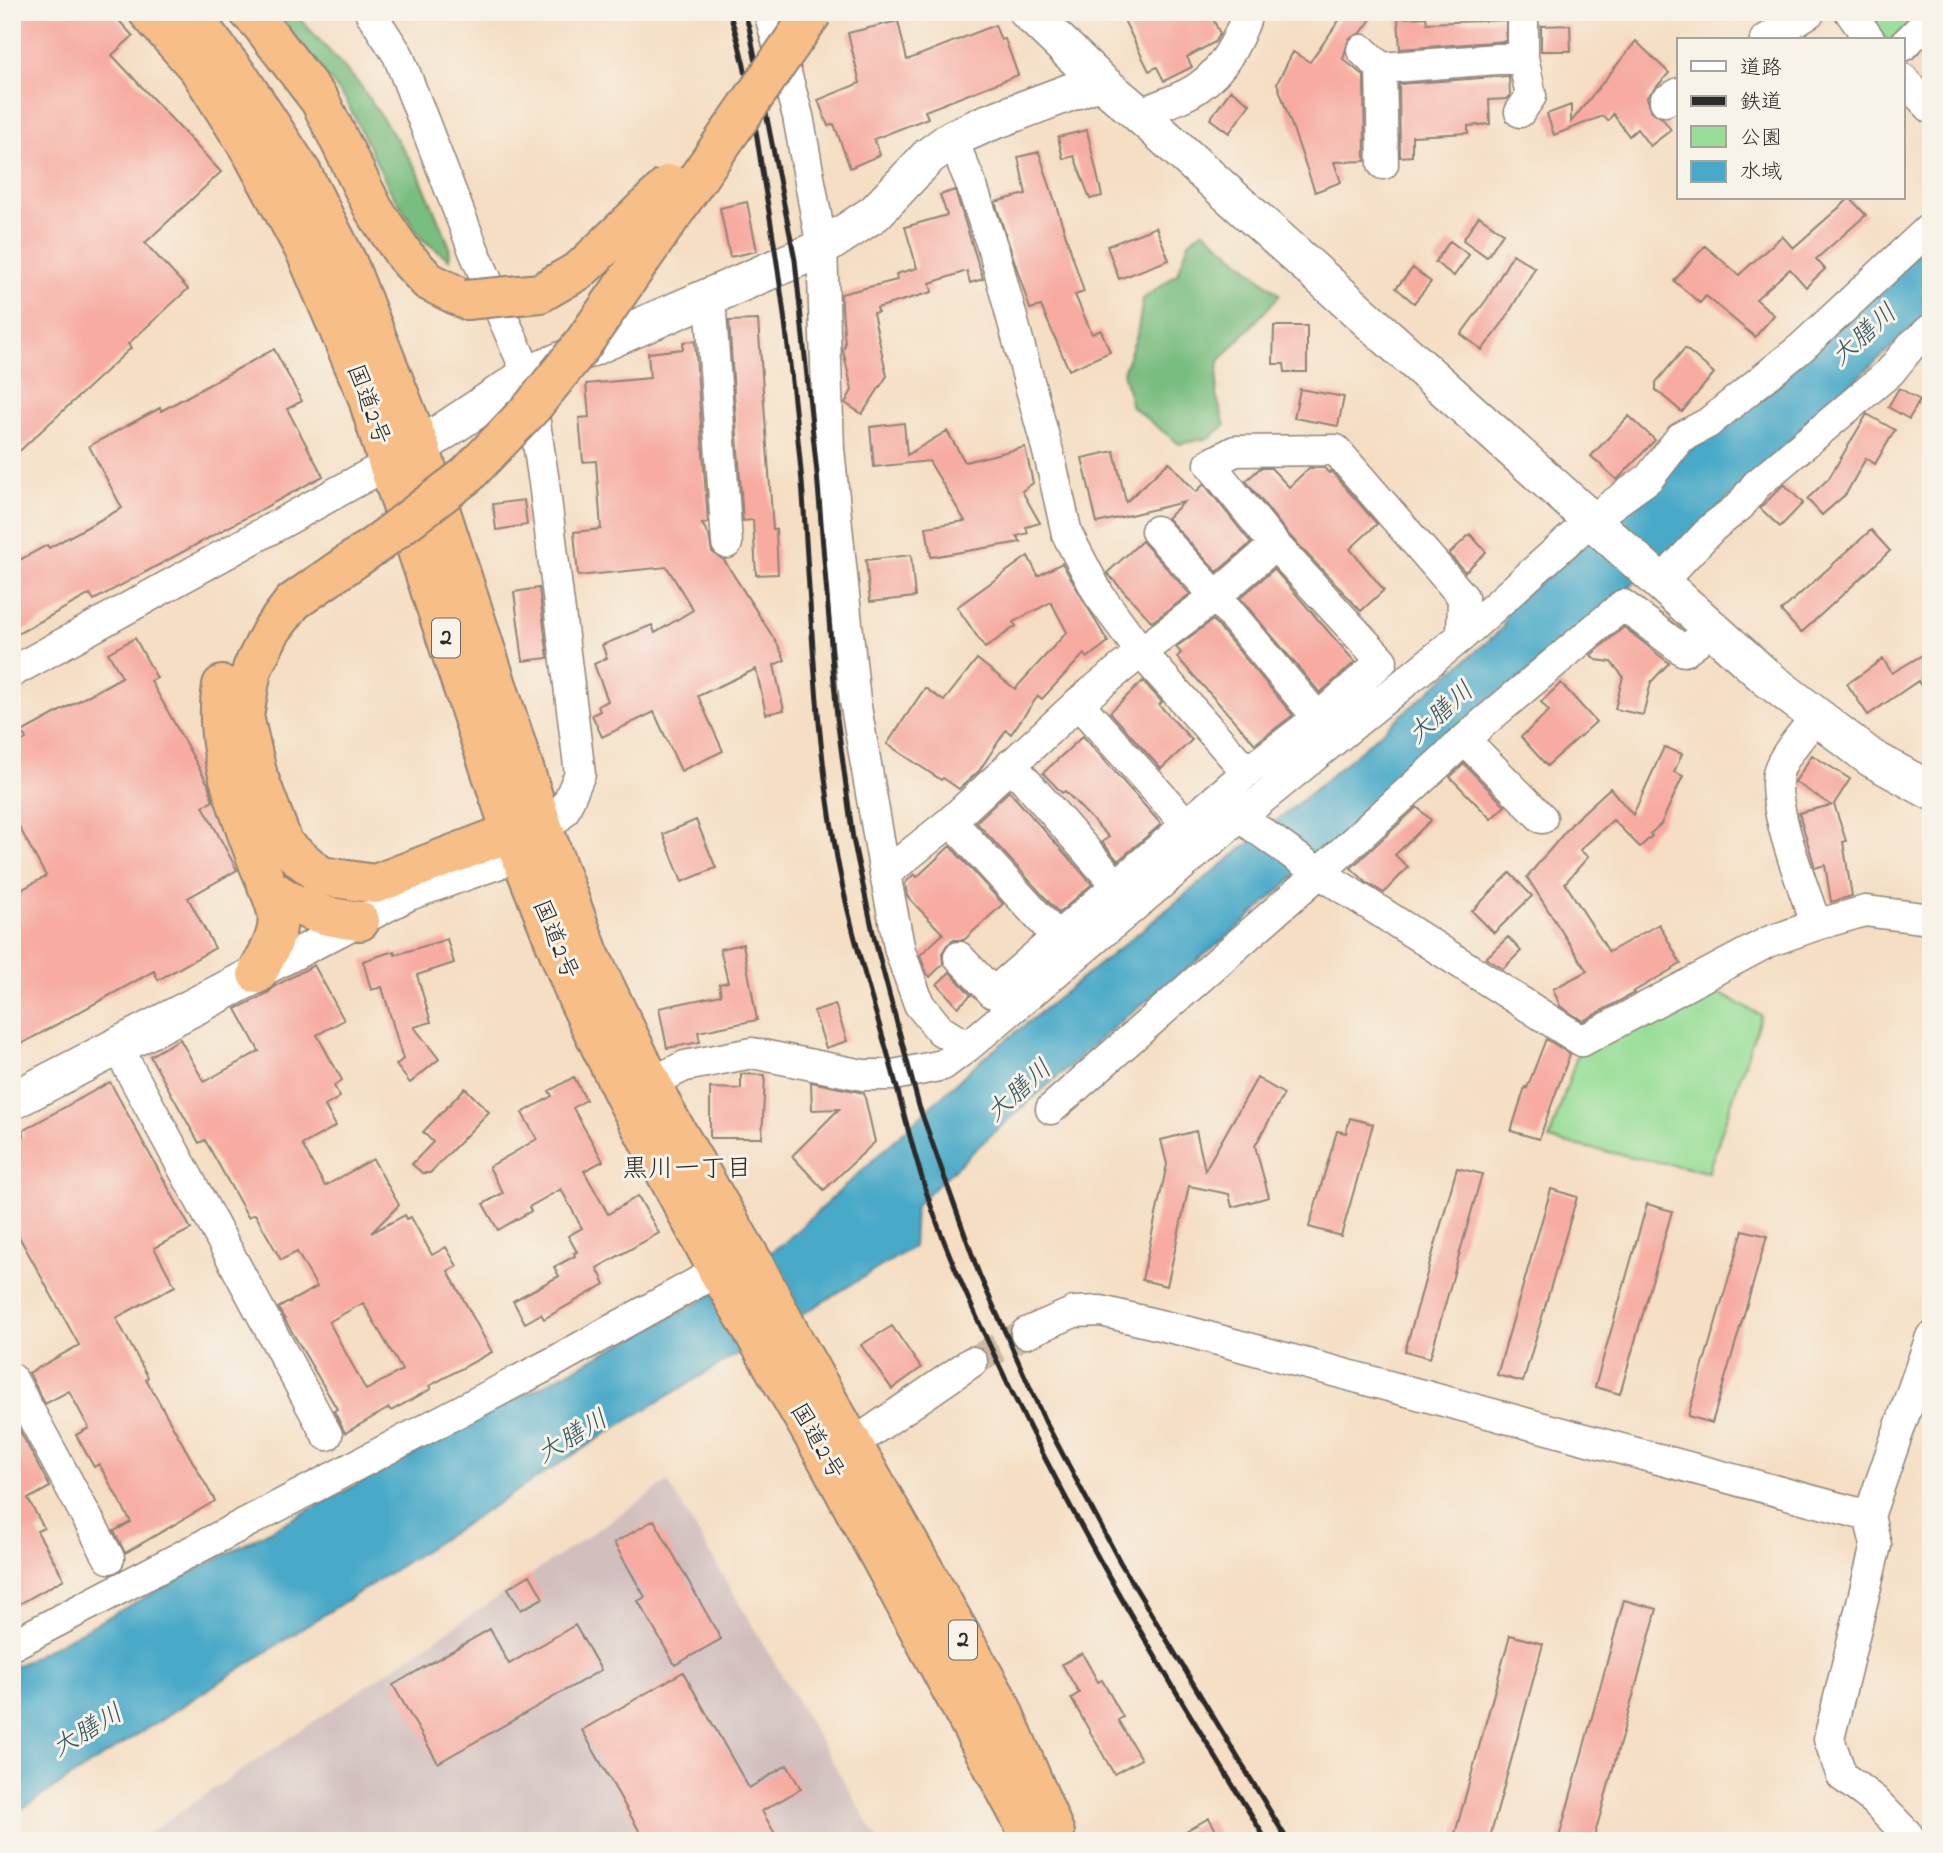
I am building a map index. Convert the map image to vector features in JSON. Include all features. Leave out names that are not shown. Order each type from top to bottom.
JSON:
[{"type":"highway","name":"国道2号","points":[[148,12],[198,68],[253,153],[306,253],[367,396],[404,456]]},
{"type":"highway","name":"国道2号","points":[[189,12],[240,78],[303,173],[348,264],[404,456],[525,839],[589,953],[638,1088],[666,1113],[731,1270],[841,1453],[999,1702],[1059,1841]]},
{"type":"highway","points":[[249,12],[320,101],[374,210],[405,256],[428,281],[466,300],[540,293],[580,270],[670,184]]},
{"type":"highway","points":[[525,839],[375,884],[321,876],[284,845],[258,776],[244,716],[251,669],[271,631],[293,602],[456,458],[487,428],[524,385],[670,184],[787,12]]},
{"type":"highway","points":[[257,974],[274,941],[277,915],[237,806],[221,743],[219,701],[225,668],[255,613],[285,580],[373,534],[467,475],[533,406],[582,345],[813,12]]},
{"type":"highway","points":[[267,886],[290,904],[332,918],[360,921]]},
{"type":"highway","name":"国道2号","points":[[841,1453],[1033,1841]]},
{"type":"street","points":[[12,1101],[409,895],[525,839],[564,811],[580,774],[528,375],[474,251],[398,55],[370,12]]},
{"type":"street","points":[[769,12],[797,116],[822,248],[829,449],[855,701],[885,874],[900,951],[919,1004],[940,1030],[968,1046]]},
{"type":"street","points":[[1028,12],[1100,81],[1713,629],[1816,717],[1871,758],[1931,791]]},
{"type":"street","points":[[1139,114],[1200,87],[1222,65],[1241,32],[1248,12]]},
{"type":"street","points":[[1520,112],[1531,96],[1523,57],[1523,12]]},
{"type":"street","points":[[1768,38],[1810,12]]},
{"type":"street","points":[[1850,12],[1869,38]]},
{"type":"street","points":[[1904,45],[1931,18]]},
{"type":"street","points":[[1382,164],[1371,59],[1523,57]]},
{"type":"street","points":[[1904,80],[1931,108]]},
{"type":"street","points":[[12,672],[404,456],[528,375],[822,248],[875,214],[920,165],[953,139],[985,124],[1100,81]]},
{"type":"street","points":[[953,139],[995,255],[1051,463],[1067,534],[1099,595],[1141,652],[1247,772]]},
{"type":"street","points":[[638,1088],[685,1066],[752,1053],[863,1075],[894,1075],[943,1065],[1247,822],[1304,764],[1462,636],[1648,478],[1680,438],[1708,423],[1801,348],[1931,226]]},
{"type":"street","points":[[710,298],[727,543]]},
{"type":"street","points":[[1657,579],[1740,506],[1756,485],[1890,372],[1911,346],[1931,329]]},
{"type":"street","points":[[959,957],[993,993],[1247,772],[1310,724],[1382,661],[1275,545],[1210,464],[1235,451],[1336,450],[1463,597],[1462,636]]},
{"type":"street","points":[[1156,531],[1216,596],[1310,724],[1304,764]]},
{"type":"street","points":[[885,874],[951,821],[1078,703],[1216,596],[1275,545]]},
{"type":"street","points":[[1051,1109],[1315,871],[1623,605],[1684,650],[1713,629]]},
{"type":"street","points":[[1078,703],[1188,826]]},
{"type":"street","points":[[1816,717],[1780,767],[1776,783],[1779,810],[1816,925]]},
{"type":"street","points":[[1465,740],[1542,818]]},
{"type":"street","points":[[1011,764],[1118,887]]},
{"type":"street","points":[[951,821],[1058,938]]},
{"type":"street","points":[[1247,822],[1315,871],[1581,1041],[1768,942],[1816,925],[1864,911],[1931,919]]},
{"type":"street","points":[[117,1046],[327,1435]]},
{"type":"street","points":[[12,1645],[731,1270]]},
{"type":"street","points":[[1026,1334],[1074,1312],[1101,1311],[1189,1332],[1870,1516]]},
{"type":"street","points":[[1910,1841],[1908,1835],[1874,1800],[1842,1776],[1829,1739],[1876,1545],[1870,1516],[1931,1337]]},
{"type":"street","points":[[841,1453],[972,1362]]},
{"type":"street","points":[[12,1379],[110,1558]]},
{"type":"shaded area","points":[[668,1482],[879,1841],[137,1841]]},
{"type":"green space","points":[[275,12],[294,12],[360,85],[417,170],[449,245],[450,260],[422,239],[390,190],[346,100]]},
{"type":"green space","points":[[1864,12],[1923,12],[1895,38],[1884,38]]},
{"type":"green space","points":[[1203,230],[1280,295],[1219,361],[1216,395],[1225,425],[1210,438],[1179,444],[1132,407],[1123,372],[1137,335],[1143,299],[1178,273],[1189,242]]},
{"type":"green space","points":[[1695,981],[1761,1015],[1708,1172],[1549,1140],[1582,1041]]},
{"type":"water","name":"大膳川","points":[[1931,240],[1931,310],[1666,556],[1434,751],[1233,932],[1121,1021],[994,1132],[915,1206],[913,1247],[615,1428],[12,1815],[12,1668],[700,1302],[785,1242],[973,1067],[1313,791],[1502,629],[1509,608]]},
{"type":"building","points":[[21,12],[111,12],[133,36],[112,55],[221,172],[145,243],[188,289],[128,344],[131,348],[12,458],[12,20]]},
{"type":"building","points":[[1120,12],[1210,12],[1220,34],[1215,42],[1187,57],[1192,67],[1164,81],[1157,67],[1149,71]]},
{"type":"building","points":[[1345,12],[1376,12],[1361,33],[1349,39],[1343,59],[1364,76],[1365,161],[1334,162],[1341,182],[1315,192],[1277,83],[1293,52],[1310,62]]},
{"type":"building","points":[[1426,17],[1427,23],[1506,20],[1506,41],[1400,49],[1398,18]]},
{"type":"building","points":[[898,21],[907,60],[995,25],[1001,40],[1005,39],[1018,75],[925,111],[928,118],[874,139],[880,155],[850,168],[834,124],[828,126],[818,100],[860,83],[848,33]]},
{"type":"building","points":[[1570,25],[1571,51],[1541,51],[1541,26]]},
{"type":"building","points":[[1636,41],[1669,73],[1647,97],[1650,110],[1662,118],[1671,130],[1650,146],[1637,129],[1629,136],[1613,114],[1608,121],[1603,116],[1554,135],[1547,114],[1571,105],[1571,122]]},
{"type":"building","points":[[1509,76],[1510,96],[1507,99],[1489,100],[1490,124],[1468,126],[1468,133],[1412,136],[1412,156],[1400,157],[1399,84]]},
{"type":"building","points":[[1231,90],[1250,104],[1229,133],[1210,119]]},
{"type":"building","points":[[1087,130],[1102,196],[1090,199],[1074,156],[1063,159],[1058,137]]},
{"type":"building","points":[[1039,152],[1084,292],[1075,295],[1092,334],[1101,330],[1110,352],[1069,370],[1041,306],[1030,309],[995,202],[1026,194],[1018,157]]},
{"type":"building","points":[[955,190],[983,279],[970,283],[967,271],[930,283],[932,292],[877,308],[878,312],[873,313],[887,376],[862,414],[845,403],[852,390],[843,350],[845,345],[841,294],[897,280],[896,274],[917,268],[905,227],[947,215],[940,195]]},
{"type":"building","points":[[1848,200],[1852,200],[1866,215],[1816,259],[1825,269],[1806,287],[1790,269],[1756,299],[1774,315],[1755,337],[1706,296],[1700,303],[1674,281],[1705,246],[1739,275],[1782,236],[1793,248]]},
{"type":"building","points":[[747,202],[757,251],[730,257],[720,208]]},
{"type":"building","points":[[1479,216],[1503,233],[1487,257],[1463,240]]},
{"type":"building","points":[[1156,227],[1169,260],[1119,279],[1107,246]]},
{"type":"building","points":[[1450,241],[1469,255],[1454,276],[1435,262]]},
{"type":"building","points":[[1513,254],[1535,268],[1504,321],[1482,350],[1461,334],[1487,299]]},
{"type":"building","points":[[1413,268],[1431,282],[1414,303],[1396,288]]},
{"type":"building","points":[[758,320],[778,574],[756,575],[753,520],[743,521],[729,321]]},
{"type":"building","points":[[1274,326],[1307,326],[1307,372],[1285,372],[1284,364],[1273,364]]},
{"type":"building","points":[[695,341],[708,523],[702,524],[709,535],[712,552],[724,560],[785,660],[774,665],[784,710],[766,714],[756,669],[698,696],[723,751],[681,771],[654,712],[602,737],[592,715],[600,711],[598,706],[608,701],[594,664],[607,658],[602,645],[652,625],[655,633],[693,610],[667,567],[578,576],[574,532],[601,529],[596,461],[583,462],[579,418],[589,417],[586,384],[650,378],[648,353],[683,349],[683,342]]},
{"type":"building","points":[[1685,348],[1714,373],[1682,412],[1656,390],[1656,382]]},
{"type":"building","points":[[274,349],[302,401],[287,409],[323,476],[94,600],[90,594],[12,637],[12,564],[47,545],[49,548],[122,508],[89,446],[160,408],[161,411]]},
{"type":"building","points":[[1899,388],[1920,400],[1909,419],[1888,407]]},
{"type":"building","points":[[1300,389],[1344,397],[1338,426],[1294,418]]},
{"type":"building","points":[[1867,414],[1895,430],[1875,464],[1866,458],[1846,494],[1822,515],[1807,499],[1829,478]]},
{"type":"building","points":[[1629,416],[1655,440],[1617,480],[1591,456]]},
{"type":"building","points":[[904,423],[907,455],[947,431],[965,462],[1025,447],[1033,483],[1022,491],[1040,523],[1026,527],[1028,533],[1017,536],[1021,542],[931,557],[926,527],[965,521],[929,461],[874,467],[870,427]]},
{"type":"building","points":[[1114,451],[1126,502],[1169,462],[1196,492],[1204,484],[1251,543],[1217,572],[1167,518],[1184,502],[1097,523],[1082,458]]},
{"type":"building","points":[[1260,468],[1271,468],[1289,487],[1309,468],[1324,468],[1329,473],[1331,471],[1377,524],[1350,549],[1384,590],[1361,611],[1288,534],[1246,481]]},
{"type":"building","points":[[1784,484],[1803,503],[1780,527],[1760,508]]},
{"type":"building","points":[[524,500],[527,525],[496,530],[493,504]]},
{"type":"building","points":[[1871,530],[1890,551],[1801,633],[1781,611]]},
{"type":"building","points":[[1470,534],[1486,552],[1465,572],[1449,554]]},
{"type":"building","points":[[1142,541],[1190,594],[1152,622],[1107,573]]},
{"type":"building","points":[[911,555],[915,597],[870,602],[866,560]]},
{"type":"building","points":[[1028,556],[1038,576],[1062,563],[1108,642],[1087,658],[1084,654],[1042,699],[1038,696],[1011,734],[1006,730],[979,771],[959,789],[887,744],[925,688],[944,701],[977,659],[1015,689],[1067,632],[1051,602],[1013,622],[1016,626],[985,648],[957,607]]},
{"type":"building","points":[[1274,569],[1355,662],[1320,693],[1240,598]]},
{"type":"building","points":[[539,588],[548,658],[523,661],[514,592]]},
{"type":"building","points":[[1213,620],[1293,715],[1255,744],[1177,657],[1181,653],[1176,647]]},
{"type":"building","points":[[1624,627],[1669,663],[1651,682],[1643,715],[1615,709],[1623,676],[1611,662],[1596,660],[1591,655]]},
{"type":"building","points":[[135,638],[157,678],[151,681],[208,784],[213,801],[203,806],[237,870],[188,898],[215,948],[158,980],[154,971],[12,1049],[12,895],[46,876],[12,814],[12,747],[26,739],[22,732],[122,677],[108,653]]},
{"type":"building","points":[[1931,650],[1931,702],[1918,681],[1868,715],[1847,684],[1883,659],[1892,673]]},
{"type":"building","points":[[1143,681],[1162,702],[1159,705],[1192,740],[1161,769],[1110,712]]},
{"type":"building","points":[[1561,683],[1596,722],[1547,766],[1521,737],[1549,711],[1541,702]]},
{"type":"building","points":[[1083,736],[1161,824],[1118,861],[1102,842],[1109,837],[1065,791],[1062,793],[1043,773]]},
{"type":"building","points":[[1664,747],[1682,754],[1674,772],[1683,776],[1661,824],[1640,847],[1613,820],[1580,850],[1588,857],[1565,883],[1609,952],[1659,924],[1681,964],[1583,1021],[1560,1006],[1553,989],[1587,971],[1527,877],[1575,820],[1610,788],[1633,815]]},
{"type":"building","points":[[1812,755],[1850,779],[1834,804],[1846,841],[1843,842],[1852,896],[1831,902],[1825,865],[1815,868],[1799,813],[1831,805],[1795,782]]},
{"type":"building","points":[[1464,764],[1505,806],[1491,819],[1450,777]]},
{"type":"building","points":[[1009,791],[1092,884],[1059,913],[976,822]]},
{"type":"building","points":[[1417,807],[1431,820],[1395,855],[1408,867],[1384,893],[1366,882],[1351,868]]},
{"type":"building","points":[[696,820],[716,868],[682,882],[663,834]]},
{"type":"building","points":[[950,846],[1003,904],[964,940],[954,940],[947,945],[942,953],[943,964],[930,977],[920,955],[943,934],[907,896],[905,883],[914,874],[917,877]]},
{"type":"building","points":[[1510,873],[1532,896],[1494,933],[1472,911]]},
{"type":"building","points":[[1508,937],[1521,951],[1503,969],[1486,958]]},
{"type":"building","points":[[447,939],[454,963],[417,975],[431,1022],[414,1027],[439,1059],[410,1083],[396,1065],[403,1059],[382,987],[371,990],[363,961],[394,951],[395,955]]},
{"type":"building","points":[[743,944],[757,1020],[698,1032],[700,1042],[667,1048],[659,1008],[721,995],[719,984],[728,982],[720,949]]},
{"type":"building","points":[[314,965],[344,1020],[317,1035],[342,1080],[334,1086],[340,1097],[325,1106],[336,1126],[302,1145],[325,1186],[373,1159],[399,1205],[371,1233],[405,1215],[407,1219],[411,1217],[432,1255],[446,1247],[457,1266],[448,1271],[492,1352],[429,1386],[431,1389],[391,1411],[389,1408],[345,1433],[334,1411],[337,1409],[278,1308],[317,1287],[297,1252],[281,1260],[255,1214],[248,1217],[205,1140],[199,1143],[150,1056],[180,1039],[204,1082],[259,1051],[236,1009],[268,993],[275,986]],"holes":[[[363,1303],[402,1370],[366,1390],[329,1322]]]},
{"type":"building","points":[[950,972],[971,995],[958,1007],[937,984]]},
{"type":"building","points":[[835,1004],[847,1041],[826,1048],[814,1011]]},
{"type":"building","points":[[1546,1039],[1570,1054],[1539,1139],[1511,1131],[1525,1087],[1527,1088]]},
{"type":"building","points":[[741,1074],[765,1075],[762,1138],[710,1138],[710,1088],[741,1089]]},
{"type":"building","points":[[574,1077],[586,1100],[573,1108],[603,1161],[584,1171],[608,1214],[638,1196],[659,1233],[597,1268],[605,1284],[544,1319],[541,1314],[525,1323],[513,1301],[559,1276],[554,1267],[575,1256],[574,1253],[577,1252],[568,1236],[582,1228],[561,1189],[529,1207],[531,1211],[498,1230],[483,1204],[503,1193],[489,1167],[537,1139],[522,1113],[552,1096],[549,1091]]},
{"type":"building","points":[[1257,1078],[1284,1094],[1255,1146],[1269,1197],[1232,1207],[1229,1194],[1189,1186],[1167,1286],[1142,1280],[1167,1164],[1161,1140],[1196,1131],[1205,1170]]},
{"type":"building","points":[[110,1082],[191,1229],[154,1248],[175,1286],[116,1318],[148,1377],[146,1379],[215,1501],[125,1553],[114,1531],[131,1522],[99,1464],[94,1467],[76,1435],[89,1428],[69,1391],[45,1404],[29,1373],[79,1345],[12,1224],[12,1143],[24,1136],[22,1131]]},
{"type":"building","points":[[811,1082],[864,1093],[875,1142],[824,1190],[792,1156],[839,1109],[812,1110]]},
{"type":"building","points":[[465,1088],[489,1112],[430,1173],[422,1173],[412,1164],[433,1142],[423,1132]]},
{"type":"building","points":[[1350,1118],[1373,1124],[1341,1236],[1309,1227],[1337,1131],[1346,1133]]},
{"type":"building","points":[[1457,1168],[1482,1174],[1430,1358],[1405,1351]]},
{"type":"building","points":[[1551,1189],[1577,1197],[1523,1382],[1497,1375]]},
{"type":"building","points":[[1647,1204],[1672,1211],[1620,1394],[1595,1387]]},
{"type":"building","points":[[1743,1230],[1767,1236],[1712,1423],[1688,1416]]},
{"type":"building","points":[[892,1326],[921,1368],[892,1389],[861,1345]]},
{"type":"building","points":[[12,1416],[50,1487],[28,1499],[44,1528],[37,1531],[64,1579],[12,1608]]},
{"type":"building","points":[[654,1520],[721,1639],[675,1665],[638,1601],[645,1597],[614,1543]]},
{"type":"building","points":[[530,1575],[543,1598],[521,1610],[508,1588]]},
{"type":"building","points":[[1624,1600],[1657,1609],[1593,1841],[1558,1841]]},
{"type":"building","points":[[575,1625],[601,1670],[438,1763],[393,1685],[490,1629],[509,1664]]},
{"type":"building","points":[[1510,1635],[1543,1644],[1489,1841],[1453,1841]]},
{"type":"building","points":[[1082,1653],[1098,1682],[1102,1680],[1123,1717],[1118,1720],[1141,1759],[1114,1774],[1071,1698],[1079,1693],[1062,1664]]},
{"type":"building","points":[[683,1672],[749,1788],[787,1765],[801,1789],[762,1811],[779,1841],[645,1841],[582,1730]]},
{"type":"building","points":[[1209,1818],[1222,1841],[1168,1841]]},
{"type":"tunnel","points":[[972,1362],[1026,1333]]},
{"type":"railway","points":[[729,12],[750,97],[786,332],[802,482],[817,706],[834,840],[857,945],[918,1167],[938,1227],[963,1288],[1061,1489],[1161,1667],[1267,1841]]},
{"type":"railway","points":[[744,12],[795,260],[817,473],[837,718],[853,839],[874,937],[919,1106],[979,1274],[1045,1421],[1120,1562],[1288,1841]]},
{"type":"district","name":"黒川一丁目","points":[[687,1170]]}]
